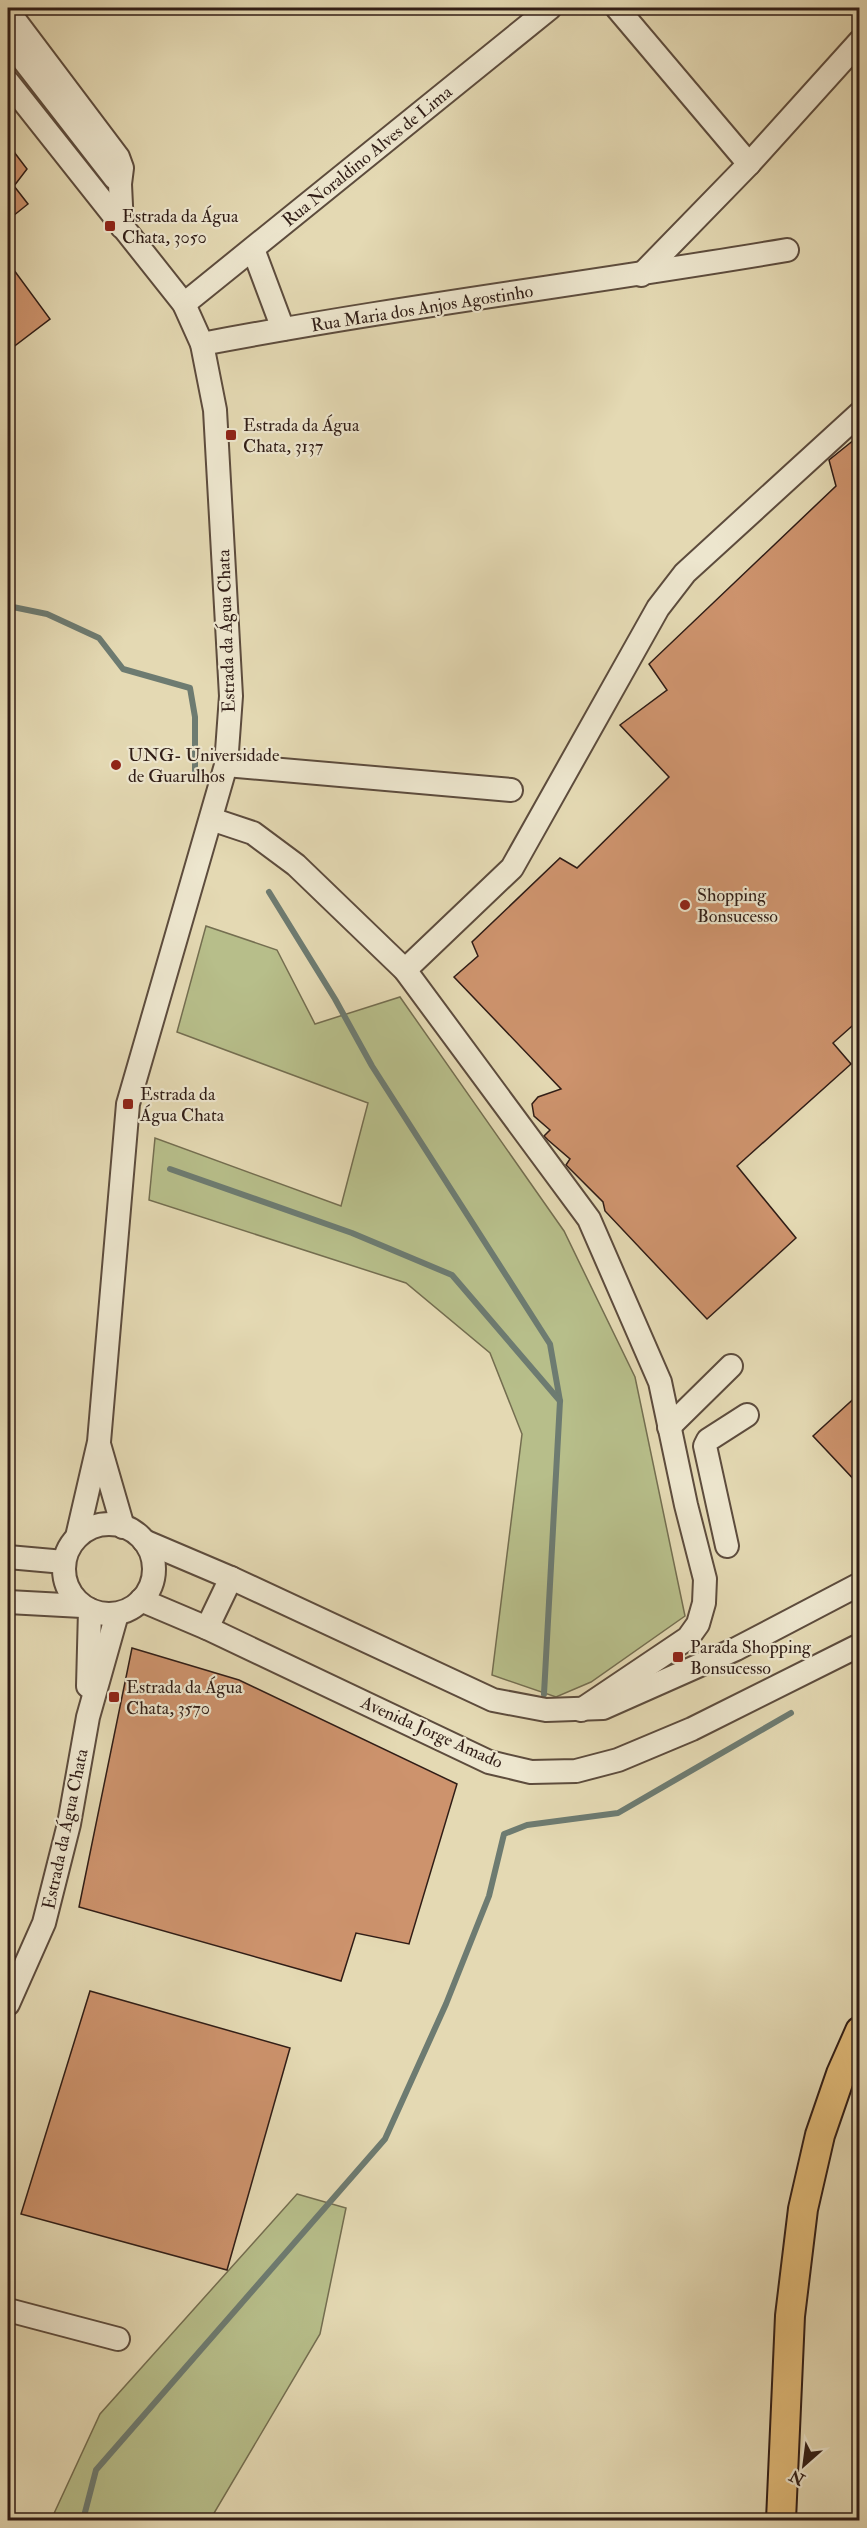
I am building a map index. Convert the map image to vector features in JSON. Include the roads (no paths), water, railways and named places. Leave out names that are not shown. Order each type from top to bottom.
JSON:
[{"type":"main road","points":[[781,2520],[790,2316],[802,2209],[820,2135],[841,2074],[860,2031]]},
{"type":"main road","points":[[794,2520],[796,2338],[817,2212],[832,2145],[860,2075]]},
{"type":"street","name":"Rua Noraldino Alves de Lima","points":[[184,304],[550,8]]},
{"type":"street","points":[[617,8],[749,164]]},
{"type":"street","points":[[8,11],[118,157],[122,168],[120,184],[122,227]]},
{"type":"street","points":[[8,40],[120,184]]},
{"type":"street","points":[[641,275],[749,164],[860,41]]},
{"type":"street","name":"Estrada da Água Chata","points":[[8,82],[184,304],[202,344],[215,410],[231,696],[226,765],[128,1104],[99,1442],[77,1537]]},
{"type":"street","points":[[253,249],[283,329]]},
{"type":"street","name":"Rua Maria dos Anjos Agostinho","points":[[202,344],[283,329],[641,275],[787,250]]},
{"type":"street","points":[[405,970],[512,868],[658,608],[685,573],[860,413]]},
{"type":"street","points":[[226,765],[511,790]]},
{"type":"street","points":[[211,819],[253,833],[296,865],[405,970],[589,1219],[660,1382],[705,1579],[704,1603],[698,1624],[688,1638],[581,1710]]},
{"type":"street","points":[[669,1427],[731,1366]]},
{"type":"street","points":[[727,1546],[705,1446],[708,1440],[747,1415]]},
{"type":"street","name":"Estrada da Água Chata","points":[[99,1442],[123,1527]]},
{"type":"street","points":[[8,1602],[86,1608],[103,1614],[117,1614],[130,1609],[149,1590],[153,1571],[151,1552],[135,1532],[107,1524],[91,1528],[77,1537],[68,1548],[64,1562],[67,1586],[86,1608]]},
{"type":"street","points":[[144,1541],[231,1578],[494,1701],[546,1710],[603,1708],[736,1649],[860,1584]]},
{"type":"street","points":[[9,1557],[64,1562]]},
{"type":"street","points":[[207,1628],[231,1578]]},
{"type":"street","name":"Avenida Jorge Amado","points":[[141,1600],[207,1628],[489,1762],[531,1772],[576,1771],[618,1760],[692,1729],[860,1645]]},
{"type":"street","name":"Estrada da Água Chata","points":[[86,1608],[88,1717]]},
{"type":"street","name":"Estrada da Água Chata","points":[[8,2004],[44,1923],[69,1824],[88,1717],[117,1614]]},
{"type":"street","points":[[8,2310],[118,2339]]},
{"type":"waterway","points":[[8,606],[47,614],[99,638],[123,669],[190,688],[195,717],[195,774]]},
{"type":"waterway","points":[[269,892],[335,999],[372,1066],[550,1344],[560,1401],[544,1694]]},
{"type":"waterway","points":[[170,1169],[352,1233],[452,1275],[560,1401]]},
{"type":"waterway","points":[[83,2520],[96,2470],[385,2139],[446,2004],[489,1896],[504,1834],[527,1825],[618,1813],[791,1713]]},
{"type":"place","name":"Estrada da Água Chata, 3050","points":[[110,226]]},
{"type":"place","name":"Estrada da Água Chata, 3137","points":[[231,435]]},
{"type":"place","name":"UNG- Universidade de Guarulhos","points":[[116,765]]},
{"type":"place","name":"Shopping Bonsucesso","points":[[685,905]]},
{"type":"place","name":"Estrada da Água Chata","points":[[128,1104]]},
{"type":"place","name":"Parada Shopping Bonsucesso","points":[[678,1657]]},
{"type":"place","name":"Estrada da Água Chata, 3570","points":[[114,1697]]}]
